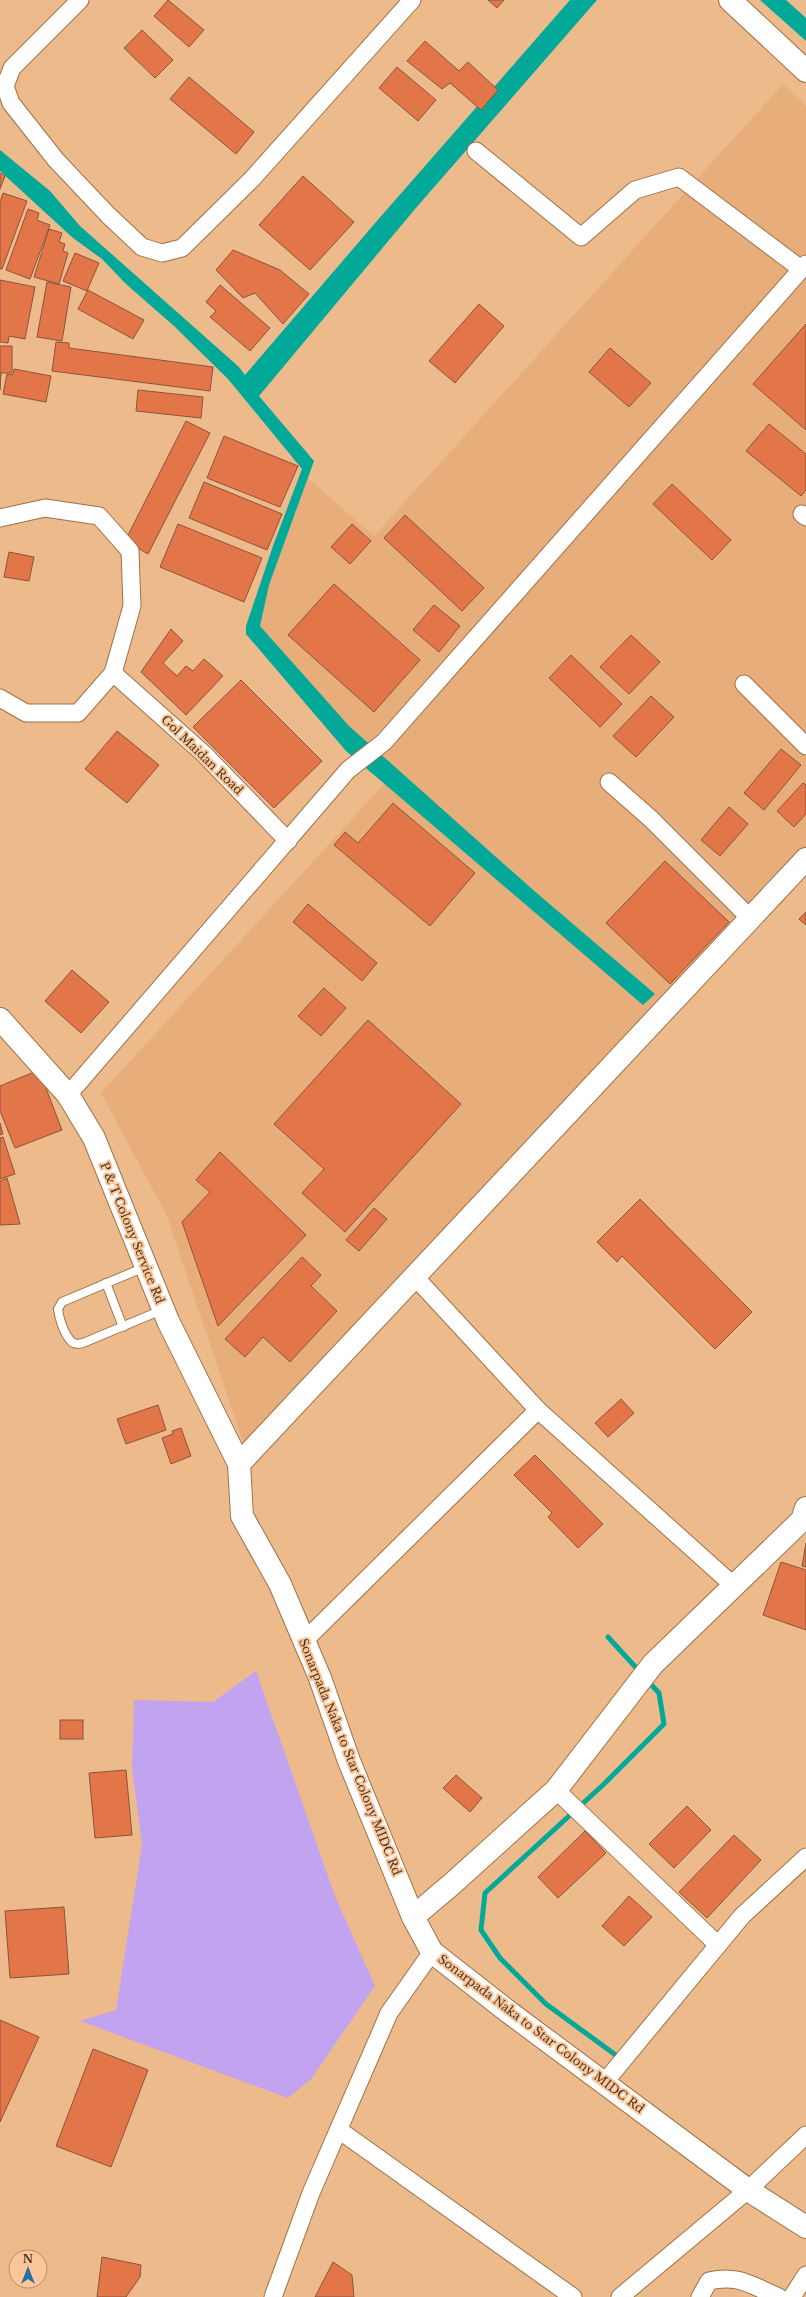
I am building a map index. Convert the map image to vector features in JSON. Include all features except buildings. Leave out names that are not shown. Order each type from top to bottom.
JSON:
[{"type":"street","points":[[80,0],[12,68],[5,86],[11,103],[56,160],[108,215],[142,247],[162,253],[182,248],[252,178],[412,0]]},
{"type":"street","points":[[730,0],[806,71]]},
{"type":"street","points":[[68,1095],[348,770],[384,742],[803,266],[679,177],[635,190],[581,237],[476,150]]},
{"type":"street","points":[[0,518],[45,508],[99,516],[130,551],[132,606],[113,672],[78,713],[26,713],[0,698]]},
{"type":"street","name":"Gol Maidan Road","points":[[113,672],[204,754],[288,841]]},
{"type":"street","points":[[744,684],[806,746]]},
{"type":"street","points":[[609,782],[651,819],[750,918]]},
{"type":"street","points":[[239,1464],[806,859]]},
{"type":"street","name":"P & T Colony Service Rd","points":[[0,1019],[68,1095],[94,1138],[163,1310],[239,1464]]},
{"type":"street","points":[[414,1277],[538,1410],[734,1586]]},
{"type":"street","points":[[304,1641],[538,1410]]},
{"type":"street","name":"Sonarpada Naka to Star Colony MIDC Rd","points":[[239,1464],[242,1516],[280,1584],[320,1678],[349,1761],[413,1917],[432,1952],[748,2190],[806,2227]]},
{"type":"street","points":[[413,1917],[452,1884],[556,1790],[644,1676],[802,1520],[806,1508]]},
{"type":"street","points":[[556,1790],[718,1945]]},
{"type":"street","points":[[604,2083],[742,1916],[806,1857]]},
{"type":"street","points":[[273,2297],[311,2193],[389,2013],[432,1952]]},
{"type":"street","points":[[339,2130],[573,2297]]},
{"type":"street","points":[[620,2297],[748,2190],[806,2135]]},
{"type":"street","points":[[792,2297],[806,2275]]},
{"type":"street","points":[[700,2297],[709,2282],[726,2278],[736,2278],[779,2297]]},
{"type":"lane","points":[[146,1266],[62,1302],[58,1309],[59,1316],[71,1342],[76,1344],[163,1310]]},
{"type":"lane","points":[[106,1283],[123,1326]]},
{"type":"shaded area","points":[[783,84],[806,106],[806,851],[244,1445],[167,1216],[101,1093],[397,770],[348,726],[260,626],[269,585],[308,478],[374,536]]},
{"type":"shaded area","points":[[256,1671],[335,1896],[375,1986],[311,2079],[288,2098],[80,2021],[116,2010],[142,1845],[132,1767],[134,1700],[213,1702]]},
{"type":"water","points":[[570,0],[597,0],[415,209],[259,396],[314,461],[269,585],[260,626],[349,726],[532,889],[655,994],[643,1005],[346,751],[246,634],[246,626],[273,546],[302,469],[228,379],[174,326],[126,284],[102,259],[73,238],[0,171],[0,150],[50,191],[80,226],[239,367],[245,375],[376,222]]},
{"type":"water","points":[[760,0],[786,0],[806,18],[806,41]]},
{"type":"waterway","points":[[608,1637],[640,1672]]},
{"type":"waterway","points":[[617,2056],[546,2004],[500,1958],[481,1930],[485,1893],[604,1784],[664,1724],[659,1693],[647,1680]]}]
